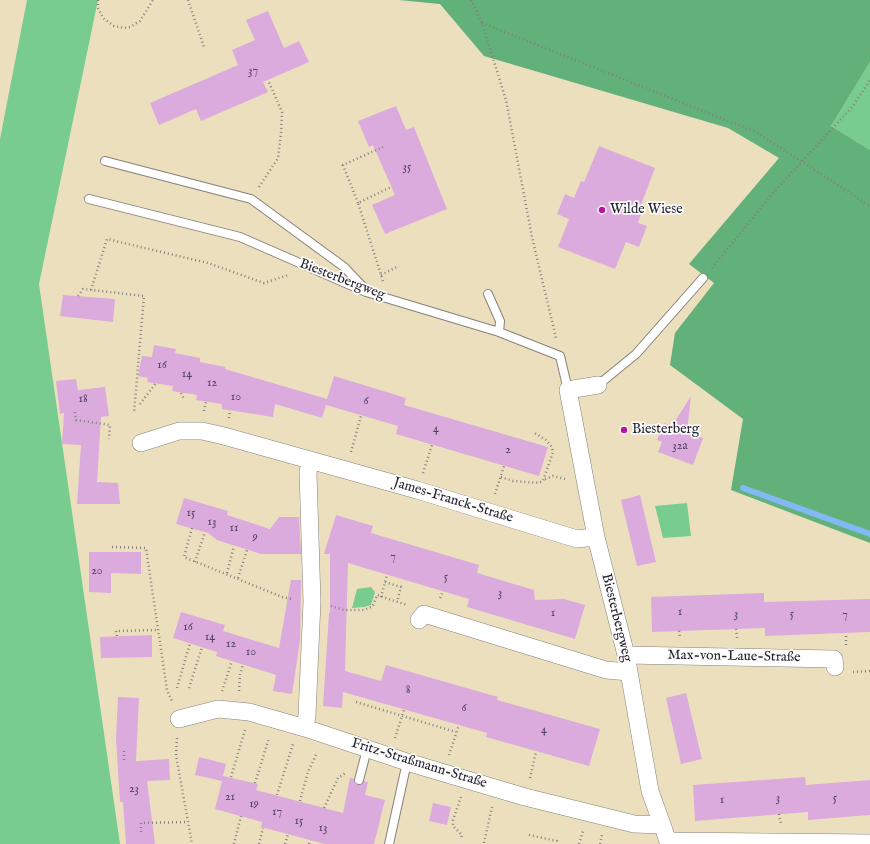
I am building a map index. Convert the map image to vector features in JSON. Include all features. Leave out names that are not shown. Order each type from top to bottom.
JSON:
[{"type":"street","points":[[568,390],[598,385]]},
{"type":"street","name":"Biesterbergweg","points":[[568,390],[596,537],[626,655],[650,791],[661,825],[669,842]]},
{"type":"street","name":"James-Franck-Straße","points":[[141,443],[180,431],[202,431],[311,460],[577,539],[596,537]]},
{"type":"street","points":[[300,733],[307,716],[312,602],[308,472],[311,460]]},
{"type":"street","points":[[421,617],[606,670],[629,672]]},
{"type":"street","name":"Max-von-Laue-Straße","points":[[626,655],[834,659],[835,667]]},
{"type":"street","name":"Fritz-Straßmann-Straße","points":[[179,719],[218,709],[240,710],[300,733],[367,749],[525,797],[634,824],[661,825]]},
{"type":"street","points":[[669,842],[870,843]]},
{"type":"lane","points":[[105,161],[251,199],[344,267],[366,292]]},
{"type":"lane","name":"Biesterbergweg","points":[[89,199],[240,237],[366,292],[499,332],[560,356],[568,390]]},
{"type":"lane","points":[[598,385],[636,354],[703,278]]},
{"type":"lane","points":[[488,294],[500,321],[499,332]]},
{"type":"lane","points":[[359,780],[367,749]]},
{"type":"lane","points":[[389,844],[407,762]]},
{"type":"path","points":[[98,0],[98,8],[103,18],[114,26],[124,28],[130,27],[140,21],[153,0]]},
{"type":"path","points":[[188,0],[204,47]]},
{"type":"path","points":[[471,0],[482,23],[506,100],[532,237],[560,356]]},
{"type":"path","points":[[482,23],[756,132],[803,161],[870,206]]},
{"type":"path","points":[[262,183],[278,158],[281,133],[282,112],[268,80]]},
{"type":"path","points":[[703,278],[773,193],[854,106],[870,80]]},
{"type":"path","points":[[378,265],[358,203],[343,165],[383,147]]},
{"type":"path","points":[[358,203],[391,187]]},
{"type":"path","points":[[91,290],[107,239],[208,263],[264,283],[297,272],[302,265]]},
{"type":"path","points":[[381,275],[399,266]]},
{"type":"path","points":[[78,296],[83,289],[144,296],[134,413]]},
{"type":"path","points":[[140,404],[156,383]]},
{"type":"path","points":[[181,393],[184,399]]},
{"type":"path","points":[[75,412],[76,420],[110,424],[109,440]]},
{"type":"path","points":[[349,459],[361,416]]},
{"type":"path","points":[[533,432],[546,440],[552,447],[551,460],[545,479]]},
{"type":"path","points":[[421,480],[432,444]]},
{"type":"path","points":[[495,496],[504,466]]},
{"type":"path","points":[[501,477],[513,481],[539,483],[553,476],[570,480]]},
{"type":"path","points":[[192,528],[184,557],[227,573],[282,597],[319,602],[344,610],[364,610],[373,606],[377,595],[397,602],[421,617]]},
{"type":"path","points":[[195,562],[205,532]]},
{"type":"path","points":[[227,573],[234,546]]},
{"type":"path","points":[[112,547],[146,548],[167,690]]},
{"type":"path","points":[[238,578],[247,550]]},
{"type":"path","points":[[381,597],[387,575]]},
{"type":"path","points":[[385,582],[401,587],[397,602]]},
{"type":"path","points":[[117,636],[116,631],[158,630]]},
{"type":"path","points":[[177,688],[190,643]]},
{"type":"path","points":[[189,688],[202,647]]},
{"type":"path","points":[[222,694],[232,661]]},
{"type":"path","points":[[239,694],[240,675],[243,664]]},
{"type":"path","points":[[356,702],[456,732]]},
{"type":"path","points":[[393,744],[404,710]]},
{"type":"path","points":[[179,719],[176,755],[192,844]]},
{"type":"path","points":[[448,757],[459,725]]},
{"type":"path","points":[[231,777],[246,727]]},
{"type":"path","points":[[255,783],[271,730]]},
{"type":"path","points":[[277,795],[285,764],[300,733]]},
{"type":"path","points":[[300,801],[308,772],[317,757],[319,746]]},
{"type":"path","points":[[124,751],[124,761]]},
{"type":"path","points":[[532,770],[536,752]]},
{"type":"path","points":[[324,808],[338,778],[349,770],[361,771]]},
{"type":"path","points":[[462,838],[462,835],[454,826],[453,820],[464,791]]},
{"type":"path","points":[[484,843],[494,801]]},
{"type":"path","points":[[234,844],[241,816]]},
{"type":"path","points":[[141,832],[141,823],[188,822]]},
{"type":"path","points":[[580,844],[584,826]]},
{"type":"path","points":[[259,844],[263,828]]},
{"type":"path","points":[[285,844],[288,834]]},
{"type":"path","points":[[529,835],[557,842],[557,844]]},
{"type":"path","points":[[309,844],[310,840]]},
{"type":"green space","points":[[27,0],[98,0],[39,284],[120,844],[0,844],[0,139]]},
{"type":"green space","points":[[399,0],[870,0],[870,62],[831,126],[870,150],[870,543],[731,490],[743,419],[670,365],[675,333],[714,283],[689,264],[779,158],[728,128],[484,56],[440,4]]},
{"type":"green space","points":[[870,62],[870,150],[831,126]]},
{"type":"green space","points":[[687,503],[691,536],[663,538],[655,506]]},
{"type":"green space","points":[[371,587],[375,592],[371,605],[352,608],[357,589]]},
{"type":"building","points":[[268,11],[284,48],[299,41],[309,62],[263,82],[268,92],[201,121],[196,109],[159,125],[150,103],[238,65],[232,50],[255,40],[246,20]]},
{"type":"building","points":[[396,106],[406,130],[414,127],[447,209],[385,234],[372,205],[395,195],[373,145],[369,147],[358,121]]},
{"type":"building","points":[[599,146],[655,168],[641,205],[644,206],[638,223],[647,226],[639,247],[626,242],[615,269],[558,247],[569,219],[557,214],[565,194],[574,198],[581,181],[584,182]]},
{"type":"building","points":[[63,295],[115,299],[113,322],[60,316]]},
{"type":"building","points":[[154,345],[176,349],[175,353],[200,358],[200,362],[225,367],[225,369],[327,399],[334,376],[406,398],[404,405],[548,447],[539,476],[396,434],[398,426],[326,405],[322,418],[275,404],[273,417],[222,409],[222,404],[196,400],[197,395],[172,391],[173,386],[147,382],[148,378],[138,376],[142,356],[152,357]]},
{"type":"building","points":[[76,379],[78,390],[105,387],[109,416],[101,417],[97,482],[118,483],[120,504],[77,504],[81,445],[62,444],[64,413],[60,414],[56,381]]},
{"type":"building","points":[[691,396],[687,432],[703,438],[693,465],[658,452],[662,442],[657,440],[664,423],[672,426]]},
{"type":"building","points":[[640,495],[656,562],[637,566],[621,500]]},
{"type":"building","points":[[184,498],[228,511],[227,515],[270,529],[279,517],[299,517],[301,554],[261,554],[217,540],[208,533],[176,524]]},
{"type":"building","points":[[336,515],[373,526],[371,533],[479,565],[477,573],[534,590],[535,600],[564,599],[585,605],[575,639],[467,607],[469,599],[348,563],[345,671],[381,681],[386,665],[498,697],[497,700],[600,729],[589,766],[486,737],[487,733],[343,692],[342,708],[323,706],[330,613],[330,554],[324,554]]},
{"type":"building","points":[[89,552],[141,552],[141,574],[111,573],[111,593],[89,592]]},
{"type":"building","points":[[291,580],[301,580],[300,641],[292,694],[273,691],[276,675],[216,656],[217,652],[173,638],[181,612],[225,625],[223,631],[279,648]]},
{"type":"building","points":[[764,593],[764,602],[870,599],[870,632],[765,636],[765,628],[652,632],[651,597]]},
{"type":"building","points":[[152,635],[152,657],[101,658],[100,637]]},
{"type":"building","points":[[686,693],[702,759],[681,764],[666,698]]},
{"type":"building","points":[[118,697],[139,698],[136,761],[169,759],[170,780],[147,781],[155,844],[126,844],[123,802],[120,802],[116,739]]},
{"type":"building","points":[[199,757],[226,764],[223,776],[258,784],[256,790],[343,813],[350,778],[354,779],[355,784],[358,785],[364,781],[368,782],[365,795],[385,800],[374,844],[325,844],[261,827],[262,822],[215,809],[222,781],[195,775]]},
{"type":"building","points":[[805,777],[806,785],[870,780],[870,815],[808,820],[808,812],[695,821],[693,785]]},
{"type":"building","points":[[433,803],[451,807],[447,825],[429,821]]},
{"type":"waterway","points":[[743,488],[870,534]]},
{"type":"place","name":"Wilde Wiese","points":[[602,210]]},
{"type":"place","name":"Biesterberg","points":[[624,430]]}]
